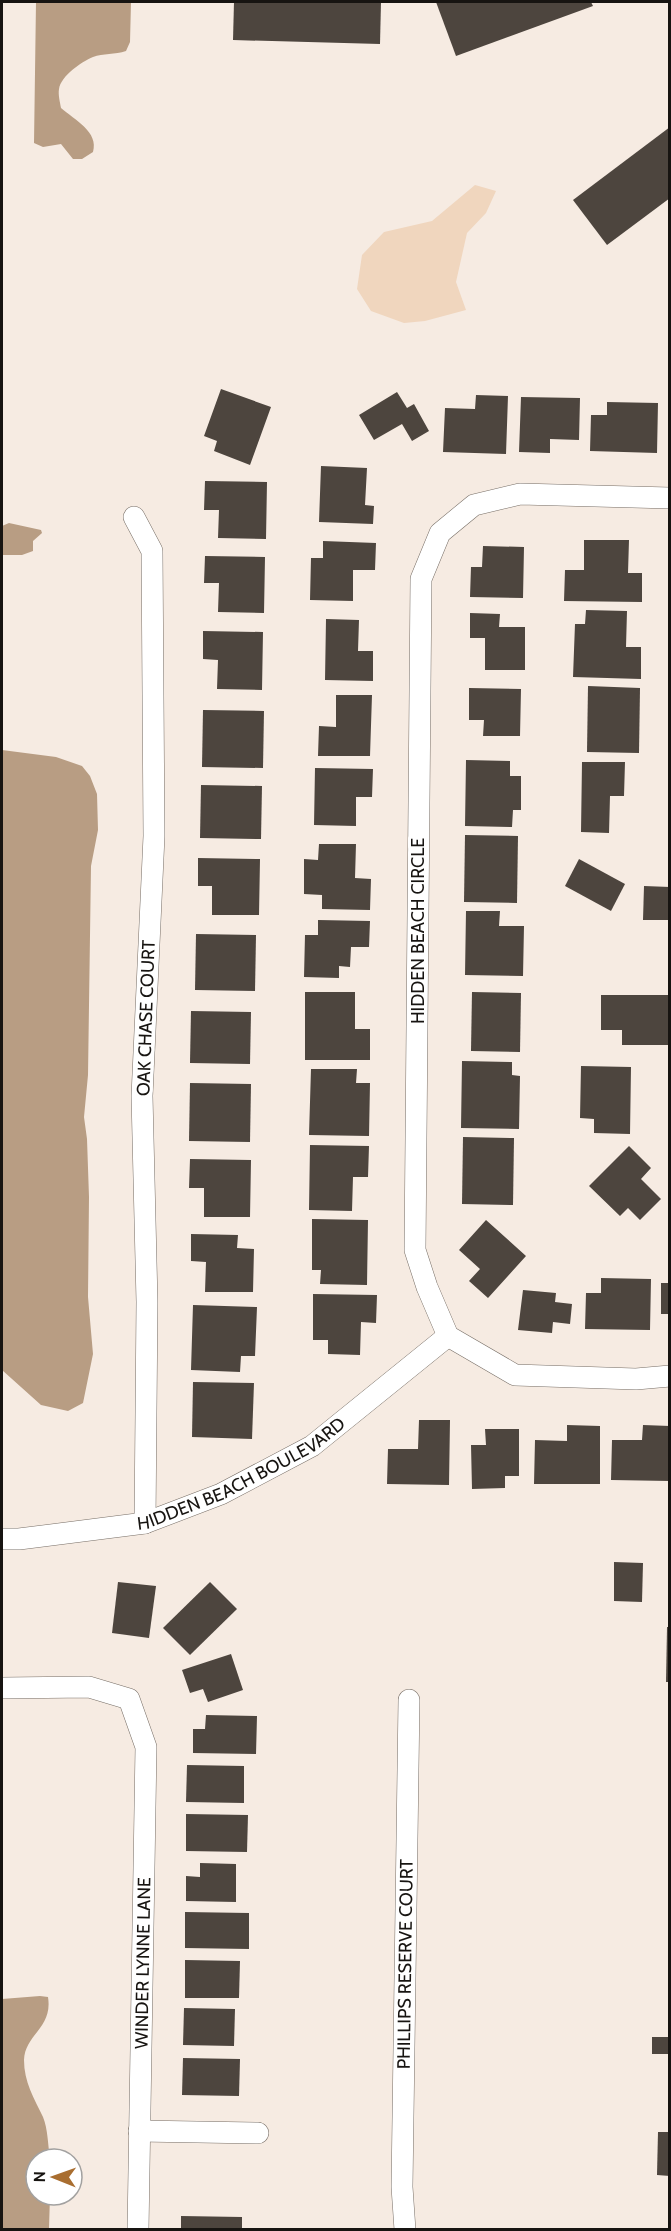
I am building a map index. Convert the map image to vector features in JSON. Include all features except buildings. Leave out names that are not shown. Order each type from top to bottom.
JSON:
[{"type":"street","name":"HIDDEN BEACH CIRCLE","points":[[448,1336],[427,1287],[415,1250],[421,579],[441,532],[474,505],[520,494],[669,498]]},
{"type":"street","name":"OAK CHASE COURT","points":[[134,517],[152,551],[154,836],[142,1096],[147,1302],[145,1523]]},
{"type":"street","points":[[448,1336],[515,1375],[636,1378],[669,1376]]},
{"type":"street","name":"HIDDEN BEACH BOULEVARD","points":[[2,1539],[19,1539],[145,1523],[222,1494],[312,1446],[448,1336]]},
{"type":"street","name":"WINDER LYNNE LANE","points":[[2,1688],[89,1687],[129,1699],[146,1747],[138,2229]]},
{"type":"street","name":"PHILLIPS RESERVE COURT","points":[[405,2229],[402,2187],[409,1700]]},
{"type":"street","points":[[139,2131],[258,2133]]},
{"type":"shaded area","points":[[36,2],[131,2],[130,42],[126,51],[88,59],[67,74],[59,89],[61,108],[84,127],[92,138],[93,152],[82,159],[73,159],[61,144],[43,147],[34,143]]},
{"type":"shaded area","points":[[475,185],[496,191],[486,213],[467,233],[456,282],[466,310],[425,321],[404,323],[371,311],[357,289],[362,255],[384,232],[432,221]]},
{"type":"shaded area","points":[[9,523],[41,530],[42,533],[33,541],[33,551],[22,555],[2,555],[2,526]]},
{"type":"shaded area","points":[[2,750],[56,757],[82,766],[90,776],[97,794],[98,830],[91,866],[88,1075],[84,1117],[89,1197],[88,1297],[93,1354],[83,1403],[68,1411],[41,1405],[2,1370]]},
{"type":"shaded area","points":[[48,1997],[46,2016],[26,2051],[24,2068],[43,2117],[49,2147],[24,2147],[24,2207],[50,2207],[49,2229],[2,2229],[2,1999]]}]
